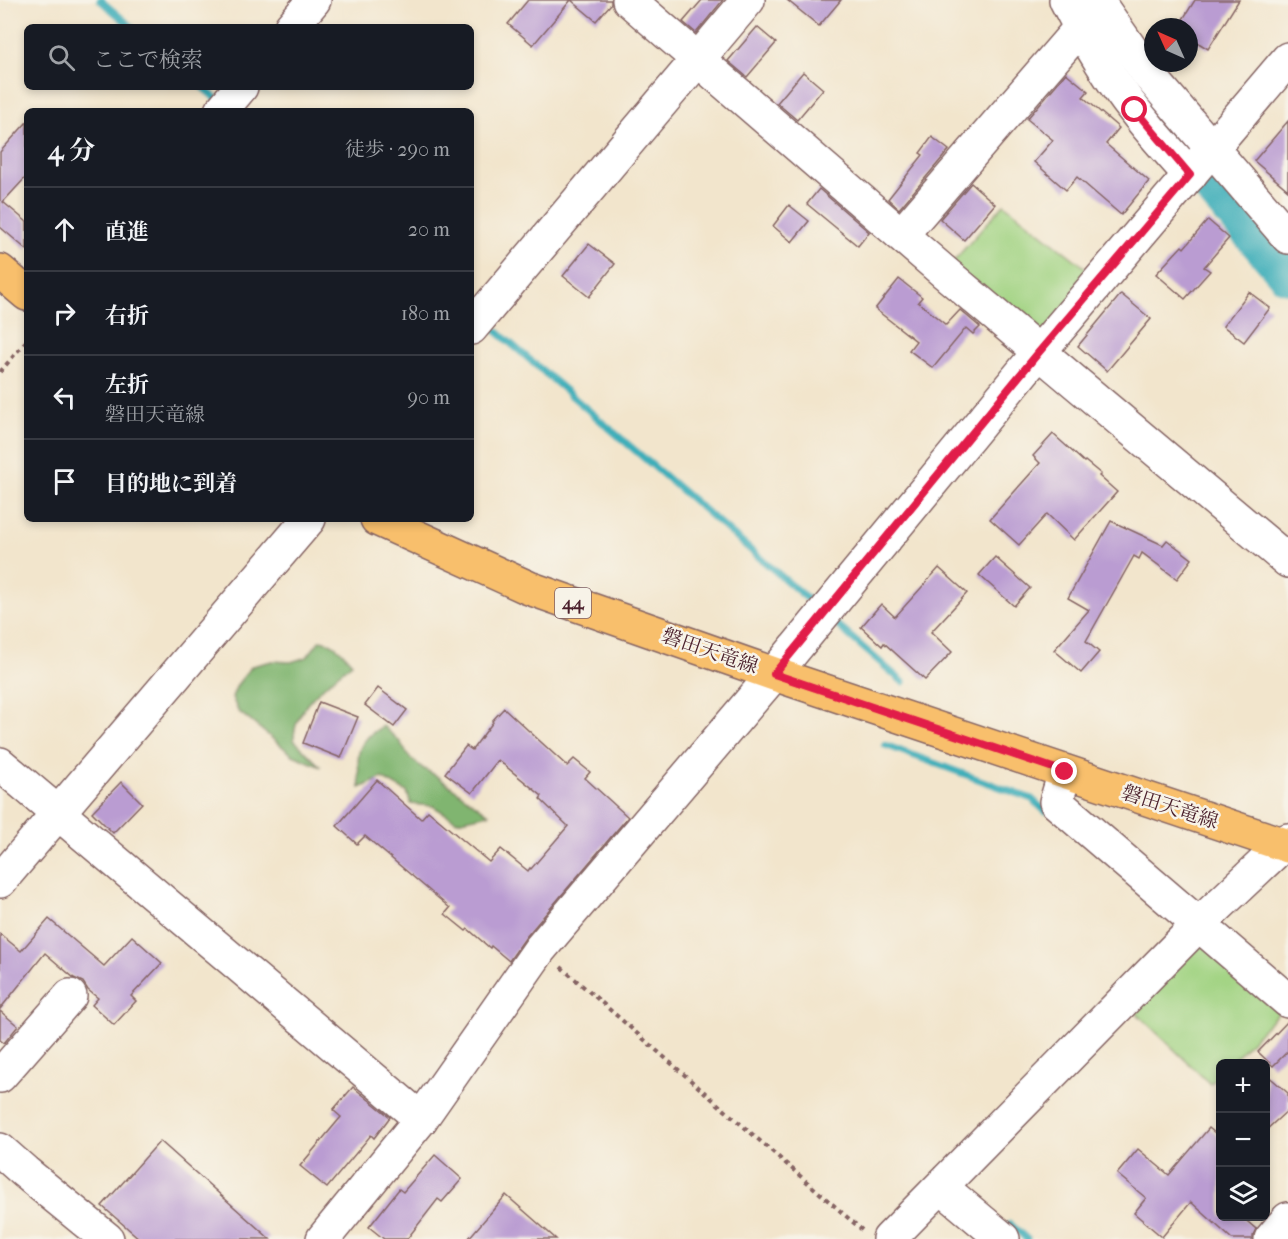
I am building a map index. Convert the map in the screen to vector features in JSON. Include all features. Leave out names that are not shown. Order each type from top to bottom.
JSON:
[{"type":"main road","points":[[0,271],[24,291]]},
{"type":"main road","name":"磐田天竜線","points":[[384,522],[529,588],[1065,772],[1287,843]]},
{"type":"street","points":[[294,24],[314,0]]},
{"type":"street","points":[[629,0],[1039,352],[1288,561]]},
{"type":"street","points":[[474,324],[748,0]]},
{"type":"street","points":[[902,234],[1086,8]]},
{"type":"street","points":[[1086,8],[1148,74],[1288,237]]},
{"type":"street","points":[[1086,8],[1101,62],[1135,110],[1190,175]]},
{"type":"street","points":[[331,1236],[421,1119],[540,949],[774,674],[1039,352],[1288,59]]},
{"type":"street","points":[[224,108],[238,90]]},
{"type":"street","points":[[0,881],[306,522]]},
{"type":"street","points":[[0,764],[421,1119]]},
{"type":"street","points":[[1065,772],[1056,802],[1288,1001]]},
{"type":"street","points":[[876,1235],[941,1186],[1199,924],[1287,843]]},
{"type":"street","points":[[0,1076],[70,996]]},
{"type":"street","points":[[0,1150],[107,1239]]},
{"type":"street","points":[[941,1186],[1003,1239]]},
{"type":"street","points":[[1271,1239],[1288,1219]]},
{"type":"path","points":[[0,372],[24,344]]},
{"type":"path","points":[[540,949],[876,1235]]},
{"type":"green space","points":[[1004,204],[1101,280],[1039,352],[944,272]]},
{"type":"green space","points":[[320,640],[335,646],[352,663],[314,696],[299,717],[295,728],[294,740],[321,767],[293,755],[238,711],[232,697],[237,685],[252,666],[272,661],[291,662],[307,657]]},
{"type":"green space","points":[[383,726],[400,742],[410,758],[489,814],[457,821],[433,806],[411,804],[407,792],[382,778],[360,788],[359,752],[366,739]]},
{"type":"green space","points":[[1201,935],[1282,1009],[1234,1059],[1216,1059],[1216,1077],[1210,1084],[1129,1006]]},
{"type":"building","points":[[528,0],[571,0],[533,45],[508,24]]},
{"type":"building","points":[[571,0],[611,0],[611,4],[596,21]]},
{"type":"building","points":[[702,0],[723,0],[696,33],[683,22]]},
{"type":"building","points":[[787,0],[841,0],[819,26]]},
{"type":"building","points":[[1195,0],[1239,0],[1208,49],[1198,43],[1198,18],[1184,18]]},
{"type":"building","points":[[757,27],[776,43],[747,77],[728,61]]},
{"type":"building","points":[[803,72],[823,89],[797,120],[777,103]]},
{"type":"building","points":[[1066,73],[1088,91],[1083,97],[1119,128],[1106,144],[1149,181],[1121,215],[1077,177],[1066,190],[1034,162],[1053,140],[1027,119]]},
{"type":"building","points":[[1288,121],[1288,190],[1254,161]]},
{"type":"building","points":[[24,125],[24,179],[3,202],[24,220],[24,247],[0,227],[0,152]]},
{"type":"building","points":[[932,137],[949,150],[899,209],[888,199],[923,155],[920,153]]},
{"type":"building","points":[[971,183],[995,204],[964,240],[940,219]]},
{"type":"building","points":[[819,189],[869,232],[858,246],[807,204]]},
{"type":"building","points":[[789,205],[809,221],[792,242],[773,226]]},
{"type":"building","points":[[1208,220],[1229,238],[1204,267],[1210,271],[1185,299],[1156,274],[1182,246],[1184,248]]},
{"type":"building","points":[[589,244],[615,264],[589,297],[563,276]]},
{"type":"building","points":[[899,279],[922,297],[918,302],[946,325],[960,310],[980,327],[973,334],[966,328],[933,368],[909,350],[916,341],[875,309]]},
{"type":"building","points":[[1249,292],[1270,308],[1244,342],[1223,326]]},
{"type":"building","points":[[1121,294],[1151,319],[1107,371],[1078,346]]},
{"type":"building","points":[[1053,434],[1101,474],[1099,476],[1117,492],[1074,540],[1047,514],[1019,545],[990,519],[1040,463],[1033,456]]},
{"type":"building","points":[[1111,521],[1163,545],[1167,540],[1192,559],[1177,579],[1142,553],[1139,559],[1134,556],[1086,641],[1099,652],[1081,673],[1054,650],[1089,610],[1068,598]]},
{"type":"building","points":[[995,557],[1030,588],[1014,606],[979,575]]},
{"type":"building","points":[[939,568],[967,593],[931,632],[952,652],[925,680],[884,643],[882,646],[861,627],[881,604],[895,617]]},
{"type":"building","points":[[378,688],[407,710],[394,727],[365,705]]},
{"type":"building","points":[[319,702],[358,717],[341,758],[303,743]]},
{"type":"building","points":[[504,708],[567,766],[574,759],[590,772],[585,778],[628,817],[526,937],[509,961],[445,914],[450,908],[365,836],[357,844],[337,826],[377,780],[421,819],[428,811],[489,862],[501,849],[528,871],[531,869],[568,826],[540,799],[542,796],[498,760],[472,793],[445,773],[466,746],[472,750]]},
{"type":"building","points":[[121,782],[142,803],[113,833],[92,812]]},
{"type":"building","points":[[49,919],[104,966],[132,936],[162,963],[131,996],[136,1001],[114,1025],[92,1005],[98,998],[88,990],[83,982],[74,978],[45,953],[0,1009],[0,934],[21,951]]},
{"type":"building","points":[[0,1011],[18,1026],[4,1043],[0,1040]]},
{"type":"building","points":[[1288,1021],[1288,1051],[1273,1066],[1270,1059],[1266,1059],[1258,1052]]},
{"type":"building","points":[[1270,1077],[1288,1093],[1288,1110],[1270,1126]]},
{"type":"building","points":[[353,1087],[390,1117],[374,1138],[371,1135],[327,1188],[300,1166],[341,1117],[333,1110]]},
{"type":"building","points":[[1209,1128],[1216,1134],[1216,1221],[1247,1221],[1256,1229],[1253,1239],[1232,1239],[1191,1202],[1162,1237],[1134,1213],[1146,1198],[1117,1174],[1138,1149],[1169,1175]]},
{"type":"building","points":[[160,1141],[270,1239],[140,1239],[102,1206]]},
{"type":"building","points":[[435,1155],[462,1179],[442,1202],[438,1199],[407,1239],[384,1239],[369,1227],[399,1189],[403,1192]]},
{"type":"building","points":[[506,1195],[556,1239],[468,1239]]},
{"type":"waterway","points":[[100,0],[128,24]]},
{"type":"waterway","points":[[206,90],[219,101]]},
{"type":"waterway","points":[[1170,137],[1288,273]]},
{"type":"waterway","points":[[487,323],[817,607]]},
{"type":"waterway","points":[[830,619],[903,682]]},
{"type":"waterway","points":[[885,745],[1032,799],[1045,811]]},
{"type":"waterway","points":[[1010,1224],[1027,1239]]},
{"type":"route","points":[[1065,772],[774,674],[1039,352],[1190,175],[1135,110]]}]
